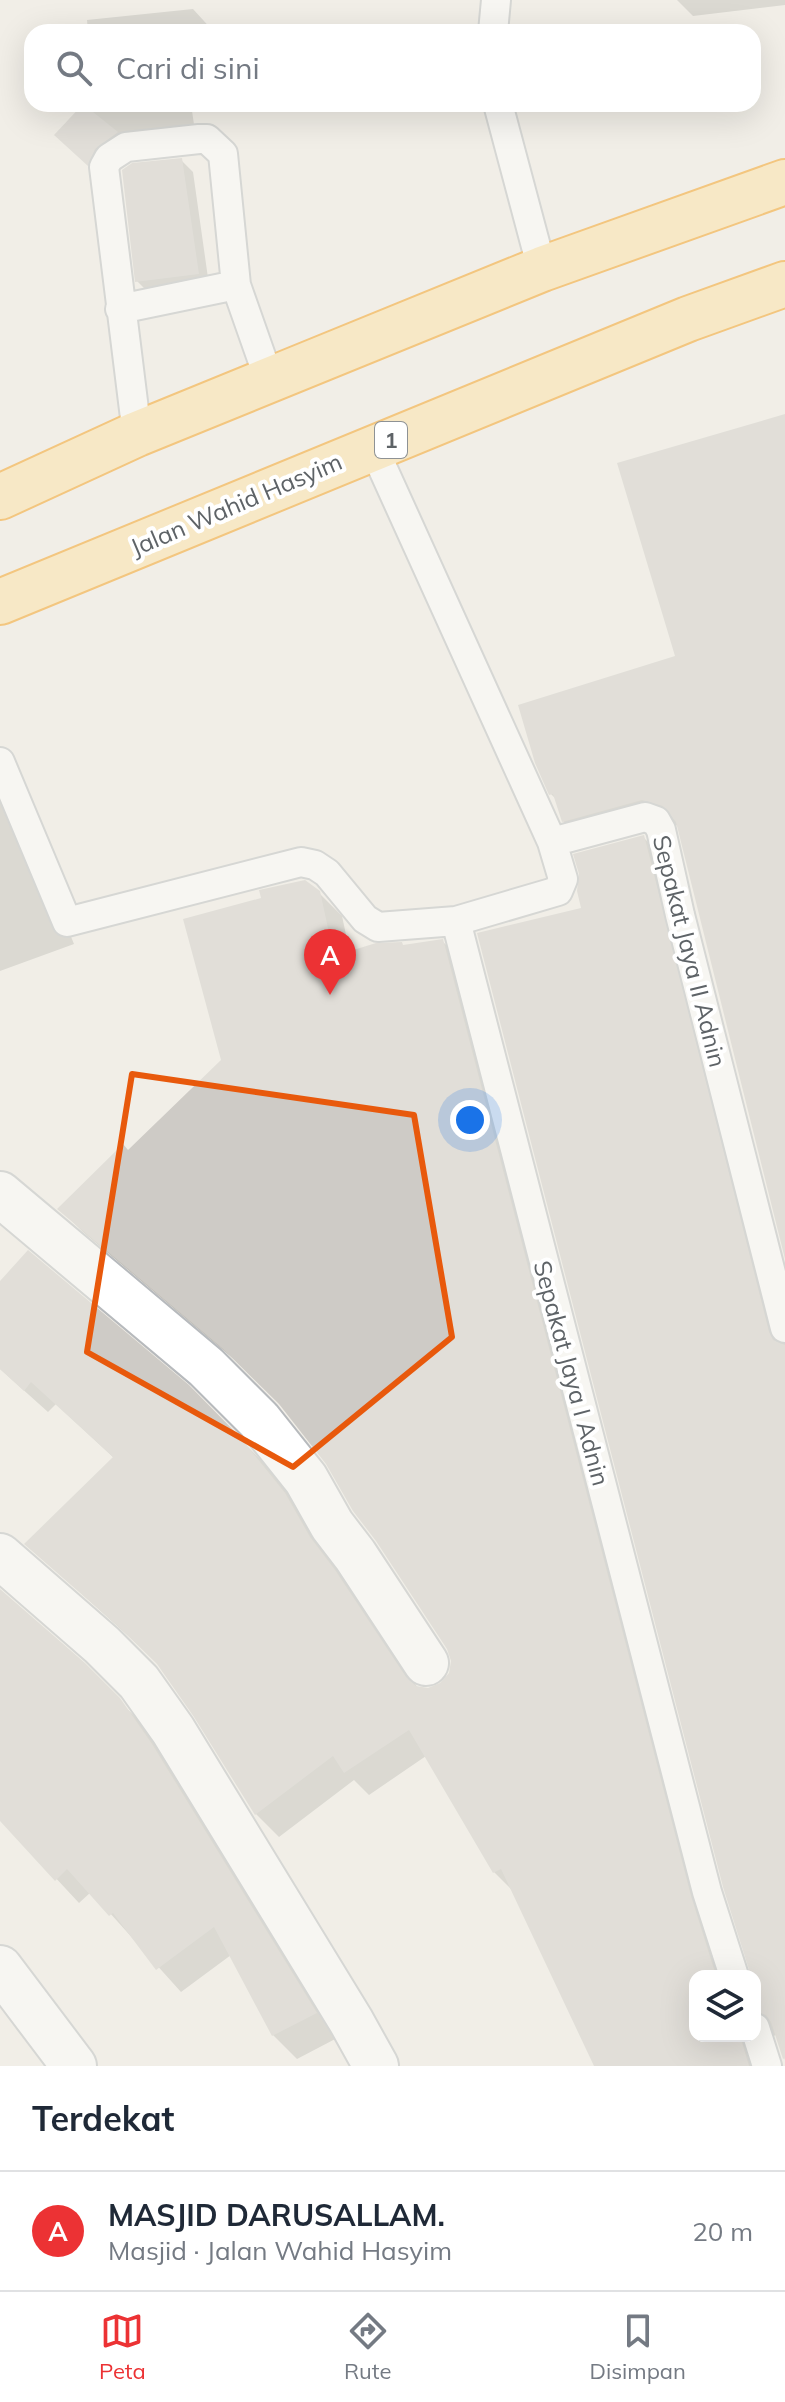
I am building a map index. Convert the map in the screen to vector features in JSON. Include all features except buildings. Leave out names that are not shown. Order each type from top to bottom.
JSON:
[{"type":"highway","points":[[0,497],[137,434],[542,269],[785,182]]},
{"type":"highway","name":"Jalan Wahid Hasyim","points":[[0,602],[688,319],[785,284]]},
{"type":"street","points":[[0,1194],[206,1367],[259,1420],[306,1479],[332,1525],[426,1663]]},
{"type":"street","points":[[0,1556],[102,1645],[139,1682],[173,1730],[376,2066]]},
{"type":"street","points":[[0,1968],[74,2066]]},
{"type":"lane","points":[[494,24],[496,0]]},
{"type":"lane","points":[[500,112],[542,269]]},
{"type":"lane","points":[[137,434],[104,167],[109,158],[126,147],[207,139],[223,154],[236,285],[269,379]]},
{"type":"lane","points":[[120,309],[236,285]]},
{"type":"lane","points":[[0,762],[67,922],[301,862],[315,865],[327,873],[365,919],[378,927],[456,921],[558,891],[563,879],[552,842],[373,447]]},
{"type":"lane","name":"Sepakat Jaya II Adnin","points":[[552,842],[645,817],[656,821],[661,830],[683,930],[785,1328]]},
{"type":"lane","name":"Sepakat Jaya I Adnin","points":[[456,921],[703,1876],[732,1970]]},
{"type":"lane","points":[[759,2042],[767,2066]]},
{"type":"highlighted area","points":[[132,1074],[414,1115],[452,1337],[293,1467],[87,1352]]},
{"type":"place","name":"MASJID DARUSALLAM.","points":[[330,995]]}]
